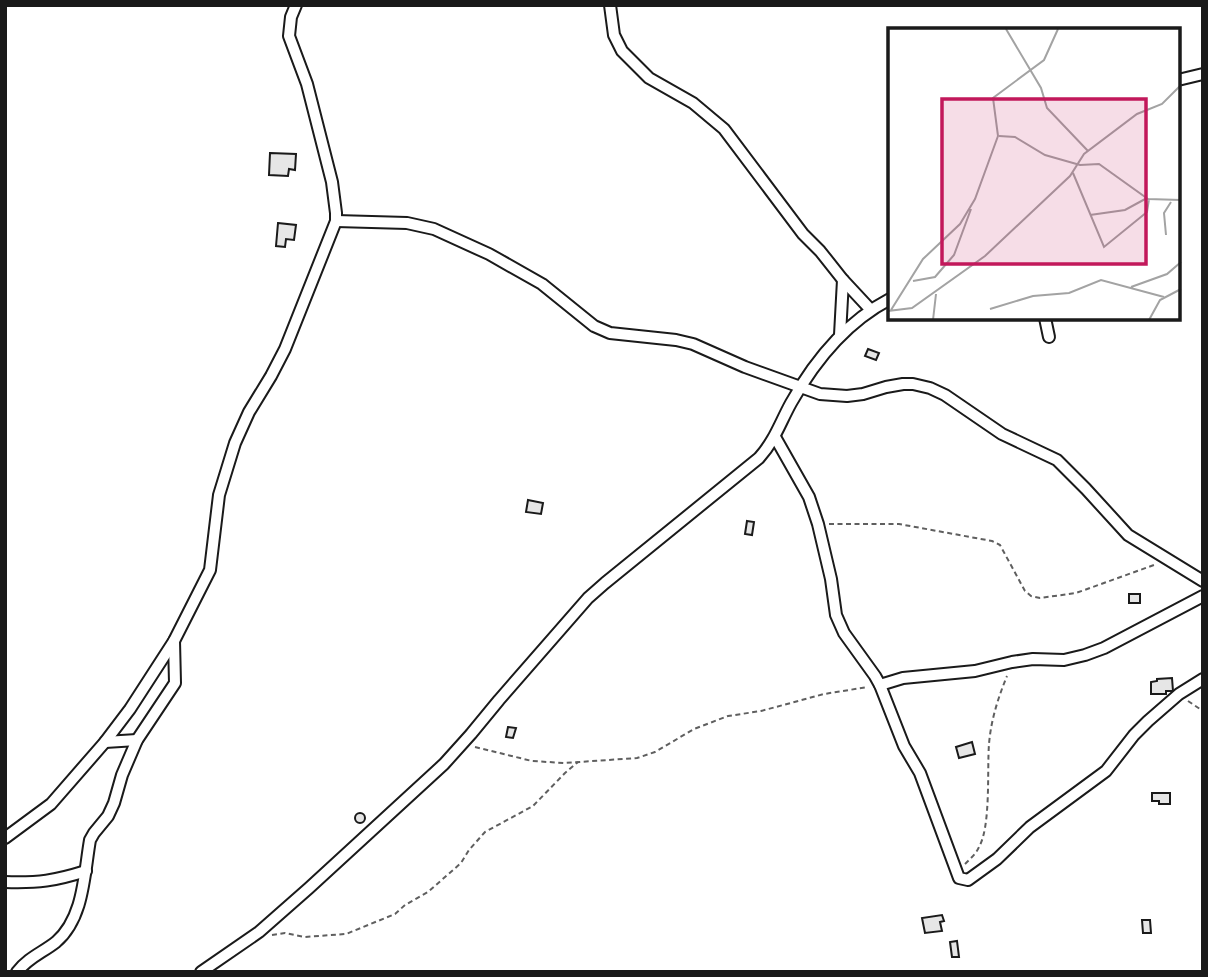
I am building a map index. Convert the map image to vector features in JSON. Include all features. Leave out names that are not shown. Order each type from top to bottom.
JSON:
[{"type":"street","points":[[5,838],[51,804],[105,742],[174,641],[210,570],[219,495],[235,443],[249,412],[285,349],[336,221],[332,182],[307,84],[289,36],[291,17],[296,5]]},
{"type":"street","points":[[610,5],[614,35],[622,51],[649,78],[693,103],[723,129],[803,234],[870,309]]},
{"type":"street","points":[[1180,80],[1203,74]]},
{"type":"street","points":[[336,221],[407,223],[434,229],[489,254],[542,284],[594,326],[610,333],[685,342],[820,394],[847,396],[913,384],[945,395],[1002,433],[1057,460],[1128,535],[1203,581]]},
{"type":"street","points":[[840,335],[843,280]]},
{"type":"street","points":[[201,972],[259,932],[444,764],[588,598],[759,458],[775,437],[800,386],[828,348],[870,309],[888,300]]},
{"type":"street","points":[[1045,320],[1049,337]]},
{"type":"street","points":[[775,437],[809,497],[831,579],[836,615],[844,633],[880,685],[904,746],[920,773],[959,878],[968,880],[997,859],[1031,827],[1106,771],[1135,735],[1179,694],[1203,679]]},
{"type":"street","points":[[880,685],[903,678],[975,671],[1032,659],[1064,660],[1085,655],[1104,648],[1203,596]]},
{"type":"street","points":[[17,972],[26,961],[56,942],[70,927],[79,905],[90,841],[108,816],[137,740],[175,683],[174,641]]},
{"type":"street","points":[[105,742],[137,740]]},
{"type":"street","points":[[5,882],[33,883],[86,871]]},
{"type":"path","points":[[818,524],[899,524],[992,541],[1000,545],[1025,591],[1040,598],[1076,593],[1168,560]]},
{"type":"path","points":[[956,872],[979,847],[982,838],[986,819],[993,714],[1012,662]]},
{"type":"path","points":[[462,744],[532,761],[564,763],[637,758],[655,752],[694,729],[728,716],[761,711],[824,694],[880,685]]},
{"type":"path","points":[[1179,694],[1203,711]]},
{"type":"path","points":[[273,935],[285,933],[305,937],[346,934],[395,914],[428,892],[461,863],[469,849],[485,832],[533,806],[579,761]]},
{"type":"building","points":[[270,153],[296,154],[295,170],[289,169],[288,176],[269,175]]},
{"type":"building","points":[[278,223],[296,225],[294,240],[286,239],[285,247],[276,246]]},
{"type":"building","points":[[868,349],[879,353],[876,360],[865,356]]},
{"type":"building","points":[[528,500],[543,503],[541,514],[526,512]]},
{"type":"building","points":[[747,521],[754,522],[752,535],[745,534]]},
{"type":"building","points":[[1129,594],[1140,594],[1140,603],[1129,603]]},
{"type":"building","points":[[1172,678],[1173,691],[1151,694],[1151,682]]},
{"type":"building","points":[[508,727],[516,728],[513,738],[506,737]]},
{"type":"building","points":[[972,742],[975,754],[959,758],[956,747]]},
{"type":"building","points":[[1152,793],[1170,793],[1170,804],[1152,801]]},
{"type":"building","points":[[360,813],[364,814],[364,822],[360,823],[356,822],[355,818],[356,814]]},
{"type":"building","points":[[942,915],[942,931],[925,933],[922,918]]},
{"type":"building","points":[[1142,920],[1150,920],[1151,933],[1143,933]]},
{"type":"building","points":[[957,941],[959,957],[952,957],[950,942]]}]
